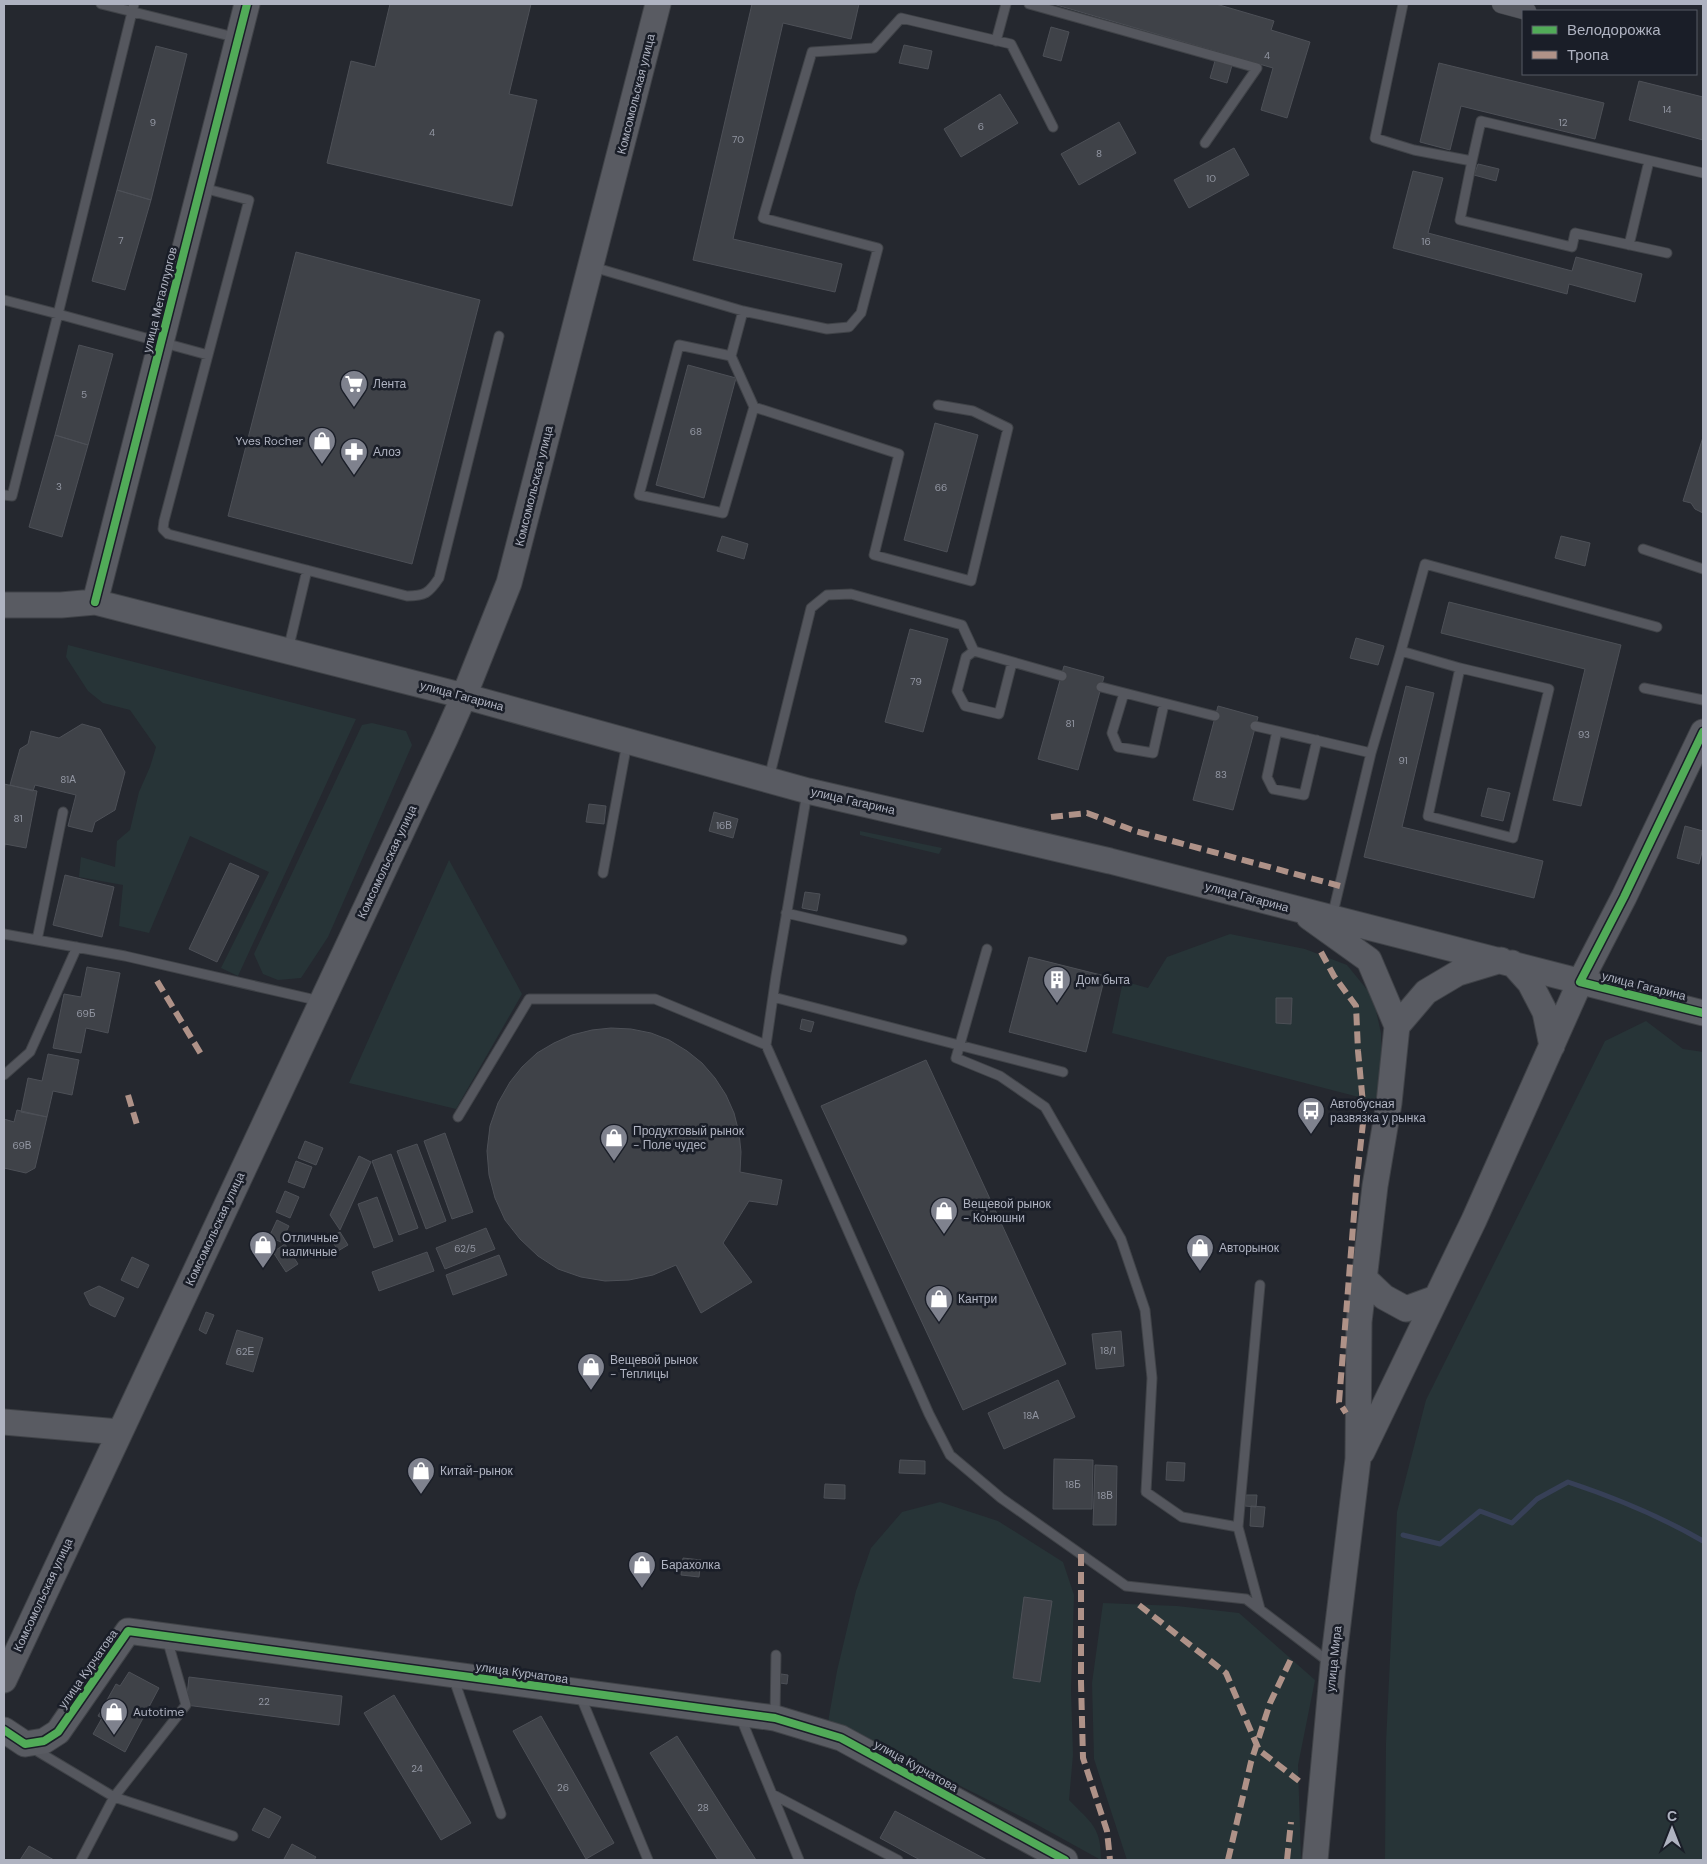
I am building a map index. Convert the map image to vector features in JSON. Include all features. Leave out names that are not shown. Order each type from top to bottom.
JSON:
[{"type":"main road","name":"улица Металлургов","points":[[95,602],[247,4]]},
{"type":"main road","name":"Комсомольская улица","points":[[4,1680],[464,696],[509,583],[658,4]]},
{"type":"main road","name":"улица Гагарина","points":[[4,605],[61,605],[95,602],[464,696],[808,791],[1110,861],[1703,1013]]},
{"type":"main road","points":[[1358,1459],[1474,1220],[1580,982],[1624,897],[1703,732]]},
{"type":"main road","points":[[1301,911],[1369,960],[1397,1026],[1389,1103],[1375,1186],[1359,1322],[1358,1459]]},
{"type":"main road","points":[[1397,1026],[1426,992],[1458,973],[1506,962],[1530,983],[1545,1012],[1552,1046]]},
{"type":"main road","points":[[1365,1279],[1384,1297],[1406,1309],[1436,1298]]},
{"type":"main road","points":[[4,1422],[119,1432]]},
{"type":"main road","name":"улица Мира","points":[[1315,1860],[1333,1665],[1358,1459]]},
{"type":"main road","name":"улица Курчатова","points":[[25,1744],[44,1740],[58,1732],[128,1631],[775,1718],[841,1738],[1065,1860]]},
{"type":"main road","points":[[4,1730],[25,1744]]},
{"type":"street","points":[[1501,4],[1523,10]]},
{"type":"lane","points":[[101,4],[133,8],[238,38]]},
{"type":"lane","points":[[996,41],[1006,4]]},
{"type":"lane","points":[[1029,4],[1257,68],[1205,143]]},
{"type":"lane","points":[[1403,4],[1375,138],[1414,150],[1472,161]]},
{"type":"lane","points":[[4,495],[12,496],[133,8]]},
{"type":"lane","points":[[590,266],[743,311],[827,329],[849,327],[861,313],[878,248],[763,218],[812,52],[874,48],[901,18],[1011,44],[1053,127]]},
{"type":"lane","points":[[1667,253],[1575,233],[1572,247],[1460,220],[1481,121],[1703,173]]},
{"type":"lane","points":[[1629,246],[1649,161]]},
{"type":"lane","points":[[200,187],[248,200],[164,521],[163,529],[168,534],[407,596],[421,596],[432,590],[439,578],[499,336]]},
{"type":"lane","points":[[4,300],[208,355]]},
{"type":"lane","points":[[732,356],[679,345],[639,495],[723,513],[754,406],[732,356],[743,311]]},
{"type":"lane","points":[[754,406],[899,454],[874,555],[971,581],[1008,428],[973,412],[938,405]]},
{"type":"lane","points":[[1643,550],[1703,569]]},
{"type":"lane","points":[[1332,918],[1371,753],[1425,564],[1657,626]]},
{"type":"lane","points":[[288,651],[307,570]]},
{"type":"lane","points":[[768,780],[811,608],[828,595],[851,594],[962,625],[974,651],[1062,676]]},
{"type":"lane","points":[[974,651],[966,657],[957,691],[965,706],[999,714],[1012,662]]},
{"type":"lane","points":[[1401,651],[1460,668],[1549,689],[1513,838],[1428,816],[1460,668]]},
{"type":"lane","points":[[1101,687],[1216,716]]},
{"type":"lane","points":[[1644,688],[1703,700]]},
{"type":"lane","points":[[1124,693],[1112,733],[1118,746],[1153,753],[1164,704]]},
{"type":"lane","points":[[1255,726],[1371,753]]},
{"type":"lane","points":[[1277,731],[1267,777],[1273,789],[1304,795],[1317,740]]},
{"type":"lane","points":[[603,873],[628,740]]},
{"type":"lane","points":[[808,791],[786,913],[766,1045],[929,1414],[950,1455],[1001,1498],[1126,1586],[1246,1599],[1333,1665]]},
{"type":"lane","points":[[37,940],[63,812]]},
{"type":"lane","points":[[786,913],[902,940]]},
{"type":"lane","points":[[4,934],[78,946],[321,1001]]},
{"type":"lane","points":[[4,1075],[30,1052],[78,946]]},
{"type":"lane","points":[[987,948],[958,1045],[956,1058],[1000,1076],[1045,1107],[1121,1239],[1146,1310],[1152,1378],[1146,1492],[1182,1517],[1238,1528]]},
{"type":"lane","points":[[773,997],[1063,1072]]},
{"type":"lane","points":[[458,1117],[529,999],[655,999],[766,1045]]},
{"type":"lane","points":[[1260,1285],[1238,1528],[1260,1609]]},
{"type":"lane","points":[[81,1860],[114,1797],[186,1705],[166,1636]]},
{"type":"lane","points":[[775,1718],[776,1655]]},
{"type":"lane","points":[[452,1675],[501,1814]]},
{"type":"lane","points":[[579,1692],[648,1860]]},
{"type":"lane","points":[[739,1714],[799,1860]]},
{"type":"lane","points":[[25,1744],[114,1797],[233,1836]]},
{"type":"lane","points":[[772,1794],[898,1860]]},
{"type":"shaded area","points":[[68,645],[356,719],[238,976],[221,968],[269,872],[190,836],[149,933],[119,926],[123,885],[79,877],[81,857],[115,867],[117,841],[130,830],[139,792],[156,747],[130,710],[103,703],[88,691],[66,657]]},
{"type":"shaded area","points":[[372,723],[406,731],[412,745],[328,937],[301,978],[278,980],[263,974],[254,954],[362,725]]},
{"type":"shaded area","points":[[860,831],[942,848],[939,854],[860,835]]},
{"type":"shaded area","points":[[449,860],[522,994],[456,1109],[349,1083]]},
{"type":"shaded area","points":[[1230,934],[1305,949],[1347,965],[1373,997],[1381,1033],[1378,1102],[1112,1033],[1123,981],[1148,988],[1167,957]]},
{"type":"shaded area","points":[[1646,1021],[1683,1049],[1703,1052],[1703,1860],[1385,1860],[1386,1743],[1397,1512],[1426,1400],[1605,1041]]},
{"type":"shaded area","points":[[940,1502],[998,1521],[1063,1562],[1074,1595],[1071,1690],[1073,1755],[1069,1800],[1089,1820],[1097,1832],[1101,1849],[1101,1860],[1034,1823],[855,1733],[828,1722],[837,1671],[856,1591],[871,1548],[902,1512]]},
{"type":"shaded area","points":[[1103,1603],[1177,1606],[1239,1613],[1315,1680],[1298,1765],[1301,1860],[1127,1860],[1094,1759],[1092,1683]]},
{"type":"building","points":[[390,4],[531,4],[509,94],[537,100],[512,206],[327,163],[351,61],[375,67]]},
{"type":"building","points":[[752,4],[859,4],[851,39],[783,23],[733,239],[842,264],[835,292],[693,260]]},
{"type":"building","points":[[1053,4],[1216,4],[1274,21],[1271,30],[1310,42],[1287,118],[1261,110],[1273,68]]},
{"type":"building","points":[[1051,27],[1069,32],[1061,61],[1043,56]]},
{"type":"building","points":[[904,45],[932,51],[928,69],[899,63]]},
{"type":"building","points":[[156,46],[187,54],[151,200],[117,190]]},
{"type":"building","points":[[1215,61],[1232,65],[1227,83],[1210,78]]},
{"type":"building","points":[[1439,63],[1604,103],[1595,139],[1461,106],[1450,150],[1420,142]]},
{"type":"building","points":[[1639,81],[1703,97],[1703,140],[1629,120]]},
{"type":"building","points":[[1000,94],[1018,123],[961,157],[944,129]]},
{"type":"building","points":[[1119,122],[1136,153],[1079,185],[1061,154]]},
{"type":"building","points":[[1234,148],[1249,175],[1189,208],[1174,180]]},
{"type":"building","points":[[1478,164],[1499,169],[1496,181],[1474,175]]},
{"type":"building","points":[[1413,171],[1443,178],[1428,233],[1572,271],[1576,257],[1642,274],[1635,302],[1569,284],[1567,294],[1393,248]]},
{"type":"building","points":[[117,190],[151,200],[125,290],[92,281]]},
{"type":"building","name":"Лента","points":[[296,252],[480,300],[412,564],[228,516]]},
{"type":"building","points":[[79,345],[113,354],[88,445],[55,435]]},
{"type":"building","points":[[688,365],[736,378],[704,498],[656,485]]},
{"type":"building","points":[[935,423],[978,435],[947,552],[904,540]]},
{"type":"building","points":[[55,435],[88,445],[62,537],[29,527]]},
{"type":"building","points":[[1703,437],[1703,513],[1695,509],[1691,503],[1683,501]]},
{"type":"building","points":[[722,536],[748,544],[744,559],[717,551]]},
{"type":"building","points":[[1561,536],[1590,543],[1585,566],[1555,558]]},
{"type":"building","points":[[1449,602],[1621,645],[1581,806],[1553,800],[1585,669],[1441,633]]},
{"type":"building","points":[[910,629],[948,639],[923,732],[885,722]]},
{"type":"building","points":[[1356,638],[1384,646],[1378,665],[1350,658]]},
{"type":"building","points":[[1064,666],[1104,677],[1078,770],[1038,759]]},
{"type":"building","points":[[1406,686],[1434,693],[1402,827],[1543,861],[1534,898],[1364,857]]},
{"type":"building","points":[[1218,706],[1258,717],[1233,810],[1193,800]]},
{"type":"building","points":[[82,724],[100,729],[125,772],[115,810],[95,822],[92,832],[68,826],[76,795],[35,785],[33,791],[10,785],[20,749],[28,744],[31,731],[59,738]]},
{"type":"building","points":[[4,784],[37,791],[26,848],[5,844],[4,853]]},
{"type":"building","points":[[1488,788],[1510,793],[1503,821],[1481,816]]},
{"type":"building","points":[[589,804],[606,806],[604,824],[586,822]]},
{"type":"building","points":[[714,812],[738,819],[733,838],[709,831]]},
{"type":"building","points":[[1685,826],[1703,831],[1703,848],[1699,864],[1677,858]]},
{"type":"building","points":[[230,863],[259,876],[217,962],[189,949]]},
{"type":"building","points":[[65,875],[114,887],[102,937],[53,925]]},
{"type":"building","points":[[805,892],[820,894],[817,911],[802,908]]},
{"type":"building","name":"Дом быта","points":[[1029,957],[1105,976],[1086,1052],[1009,1032]]},
{"type":"building","points":[[87,967],[120,973],[108,1033],[86,1028],[81,1053],[53,1048],[64,994],[81,997]]},
{"type":"building","points":[[1276,998],[1292,998],[1291,1024],[1276,1023]]},
{"type":"building","points":[[802,1019],[814,1022],[811,1032],[800,1029]]},
{"type":"building","name":"Продуктовый рынок - Поле чудес","points":[[611,1028],[651,1033],[669,1040],[702,1063],[726,1095],[734,1113],[741,1152],[740,1172],[782,1180],[777,1205],[749,1201],[723,1243],[752,1282],[701,1313],[676,1265],[653,1275],[629,1280],[605,1281],[581,1277],[558,1269],[538,1256],[520,1239],[505,1220],[495,1198],[489,1175],[487,1151],[490,1126],[498,1103],[510,1082],[537,1053],[554,1043],[572,1035]]},
{"type":"building","points":[[48,1054],[79,1060],[72,1095],[53,1091],[47,1117],[21,1112],[28,1078],[42,1081]]},
{"type":"building","name":"Вещевой рынок - Конюшни","points":[[926,1060],[1066,1364],[963,1410],[821,1106]]},
{"type":"building","points":[[17,1110],[47,1117],[35,1168],[26,1173],[4,1168],[4,1119],[14,1122]]},
{"type":"building","points":[[445,1133],[473,1212],[452,1219],[424,1141]]},
{"type":"building","points":[[305,1141],[323,1148],[316,1165],[298,1158]]},
{"type":"building","points":[[417,1144],[446,1221],[426,1229],[397,1151]]},
{"type":"building","points":[[391,1154],[418,1228],[399,1235],[372,1161]]},
{"type":"building","points":[[359,1156],[371,1162],[340,1230],[330,1215]]},
{"type":"building","points":[[296,1161],[312,1167],[304,1188],[288,1182]]},
{"type":"building","points":[[285,1191],[299,1197],[290,1218],[276,1212]]},
{"type":"building","points":[[377,1197],[393,1241],[374,1248],[358,1204]]},
{"type":"building","points":[[277,1220],[289,1226],[281,1242],[269,1237]]},
{"type":"building","points":[[486,1228],[495,1249],[445,1269],[436,1248]]},
{"type":"building","points":[[340,1232],[348,1245],[338,1251],[330,1237]]},
{"type":"building","points":[[285,1244],[298,1264],[286,1272],[273,1252]]},
{"type":"building","points":[[427,1252],[434,1271],[379,1291],[372,1272]]},
{"type":"building","points":[[499,1255],[507,1275],[453,1295],[446,1275]]},
{"type":"building","points":[[132,1257],[149,1265],[138,1288],[121,1280]]},
{"type":"building","points":[[99,1286],[124,1298],[115,1317],[90,1305],[84,1293]]},
{"type":"building","points":[[206,1312],[214,1315],[206,1334],[199,1330]]},
{"type":"building","points":[[237,1330],[263,1338],[253,1372],[226,1364]]},
{"type":"building","points":[[1121,1331],[1124,1366],[1096,1369],[1092,1334]]},
{"type":"building","points":[[1058,1380],[1075,1417],[1004,1449],[988,1413]]},
{"type":"building","points":[[1054,1459],[1093,1460],[1092,1509],[1053,1509]]},
{"type":"building","points":[[900,1460],[925,1461],[925,1474],[899,1473]]},
{"type":"building","points":[[1167,1462],[1185,1463],[1184,1481],[1166,1480]]},
{"type":"building","points":[[1095,1465],[1117,1466],[1116,1525],[1093,1525]]},
{"type":"building","points":[[825,1484],[845,1485],[845,1499],[824,1498]]},
{"type":"building","points":[[1246,1495],[1257,1495],[1256,1507],[1245,1506]]},
{"type":"building","points":[[1251,1506],[1265,1507],[1263,1527],[1250,1526]]},
{"type":"building","points":[[683,1558],[701,1560],[699,1577],[681,1575]]},
{"type":"building","points":[[1024,1597],[1052,1601],[1040,1682],[1013,1678]]},
{"type":"building","points":[[129,1672],[159,1688],[125,1752],[93,1734],[102,1718],[98,1716],[116,1684],[120,1686]]},
{"type":"building","points":[[781,1674],[788,1675],[787,1684],[780,1683]]},
{"type":"building","points":[[189,1677],[342,1696],[339,1725],[186,1705]]},
{"type":"building","points":[[394,1695],[471,1823],[441,1840],[364,1713]]},
{"type":"building","points":[[541,1716],[614,1843],[586,1859],[513,1731]]},
{"type":"building","points":[[677,1736],[756,1860],[718,1860],[650,1753]]},
{"type":"building","points":[[264,1808],[281,1817],[269,1838],[252,1830]]},
{"type":"building","points":[[895,1811],[987,1860],[920,1860],[880,1838]]},
{"type":"building","points":[[292,1844],[316,1857],[314,1860],[284,1859]]},
{"type":"building","points":[[29,1846],[54,1860],[20,1860]]},
{"type":"waterway","points":[[1403,1535],[1440,1544],[1480,1511],[1512,1523],[1537,1499],[1568,1482],[1637,1508],[1671,1523],[1703,1541]]},
{"type":"marked path","points":[[1051,817],[1087,813],[1135,831],[1340,886]]},
{"type":"marked path","points":[[1321,952],[1334,976],[1356,1006],[1364,1114],[1357,1177],[1339,1402],[1346,1413]]},
{"type":"marked path","points":[[157,981],[201,1054]]},
{"type":"marked path","points":[[128,1095],[137,1125]]},
{"type":"marked path","points":[[1081,1554],[1083,1758],[1107,1831],[1110,1860]]},
{"type":"marked path","points":[[1139,1605],[1226,1673],[1259,1750],[1299,1781]]},
{"type":"marked path","points":[[1228,1860],[1251,1762],[1270,1703],[1291,1659]]},
{"type":"marked path","points":[[1287,1860],[1291,1822]]},
{"type":"cycle path","points":[[95,602],[247,4]]},
{"type":"cycle path","points":[[1703,732],[1624,897],[1580,982],[1703,1013]]},
{"type":"cycle path","points":[[4,1730],[25,1744],[44,1741],[58,1732],[128,1631],[775,1718],[841,1738],[1065,1860]]},
{"type":"place","name":"Лента","points":[[354,408]]},
{"type":"place","name":"Yves Rocher","points":[[322,465]]},
{"type":"place","name":"Алоэ","points":[[354,476]]},
{"type":"place","name":"Дом быта","points":[[1057,1004]]},
{"type":"place","name":"Автобусная развязка у рынка","points":[[1311,1135]]},
{"type":"place","name":"Продуктовый рынок - Поле чудес","points":[[614,1162]]},
{"type":"place","name":"Вещевой рынок - Конюшни","points":[[944,1235]]},
{"type":"place","name":"Отличные наличные","points":[[263,1269]]},
{"type":"place","name":"Авторынок","points":[[1200,1272]]},
{"type":"place","name":"Кантри","points":[[939,1323]]},
{"type":"place","name":"Вещевой рынок - Теплицы","points":[[591,1391]]},
{"type":"place","name":"Китай-рынок","points":[[421,1495]]},
{"type":"place","name":"Барахолка","points":[[642,1589]]},
{"type":"place","name":"Autotime","points":[[114,1736]]}]
